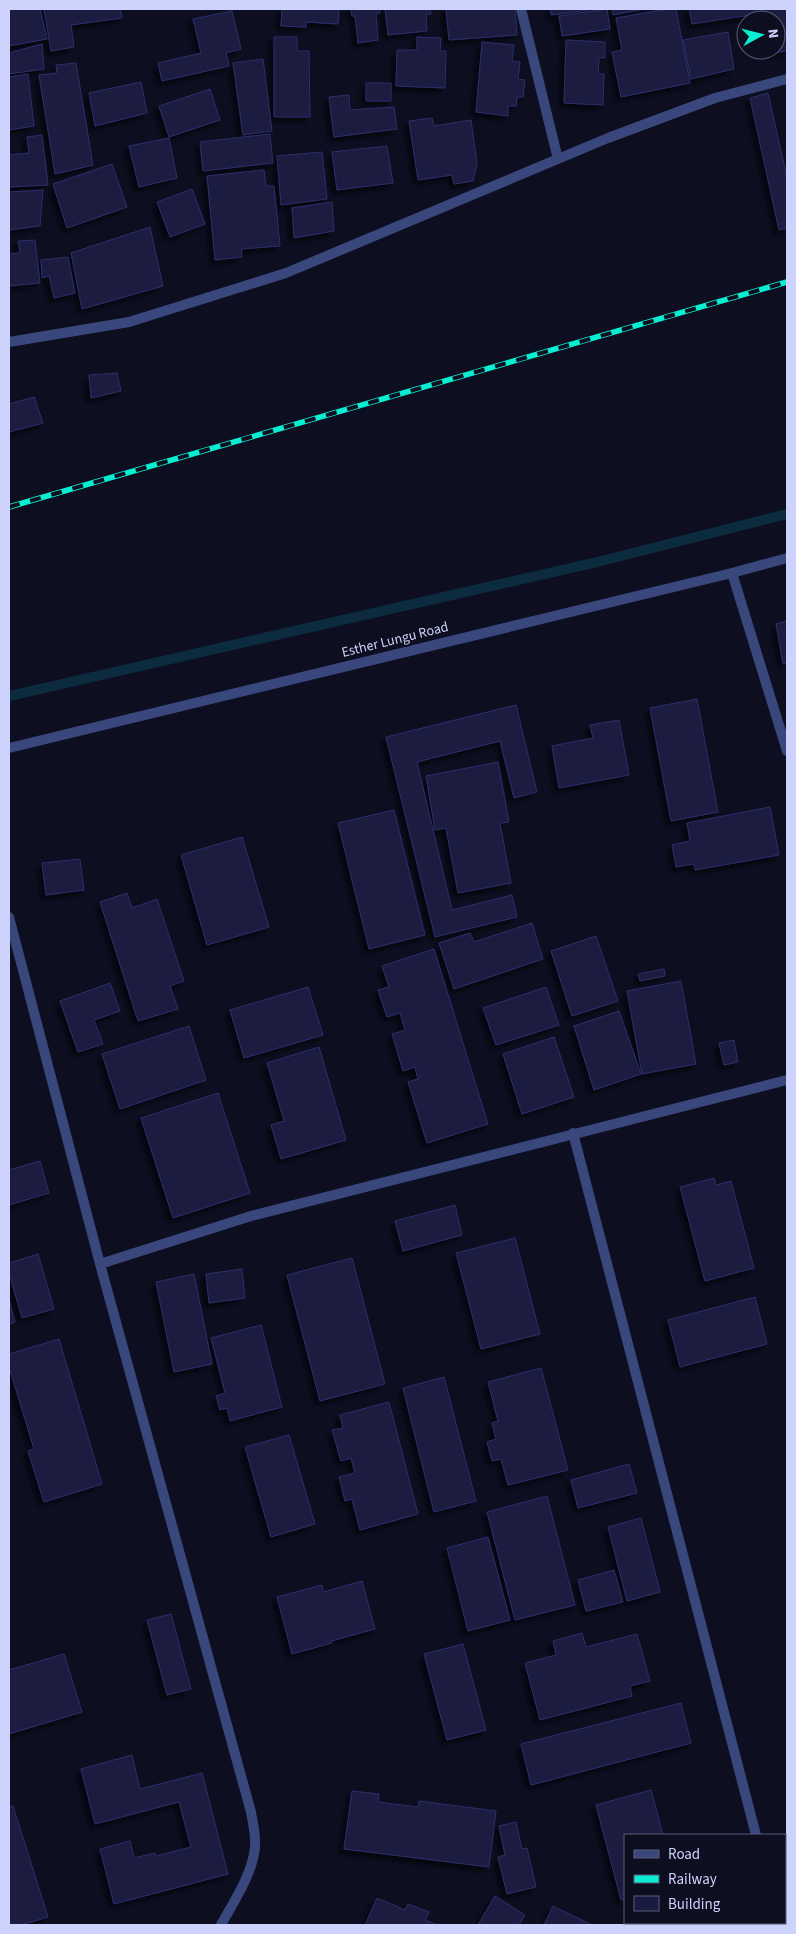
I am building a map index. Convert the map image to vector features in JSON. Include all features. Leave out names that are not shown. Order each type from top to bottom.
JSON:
[{"type":"street","points":[[521,9],[558,159]]},
{"type":"street","points":[[9,342],[129,322],[286,273],[608,138],[715,98],[787,79]]},
{"type":"street","name":"Esther Lungu Road","points":[[9,748],[732,573],[787,558]]},
{"type":"street","points":[[732,573],[787,751]]},
{"type":"street","points":[[9,918],[100,1264],[251,1812],[255,1832],[255,1848],[241,1888],[221,1925]]},
{"type":"street","points":[[100,1264],[251,1216],[787,1080]]},
{"type":"street","points":[[573,1133],[756,1834]]},
{"type":"building","points":[[9,9],[40,9],[47,39],[9,46]]},
{"type":"building","points":[[44,9],[120,9],[122,18],[71,25],[74,47],[51,51]]},
{"type":"building","points":[[282,9],[339,9],[338,24],[306,22],[306,27],[281,26]]},
{"type":"building","points":[[351,9],[380,9],[380,13],[376,14],[378,40],[358,43],[355,16],[352,16]]},
{"type":"building","points":[[385,9],[430,9],[431,14],[426,14],[427,31],[388,35]]},
{"type":"building","points":[[446,9],[515,9],[517,35],[449,40]]},
{"type":"building","points":[[550,9],[588,9],[588,10],[551,15]]},
{"type":"building","points":[[607,9],[610,29],[562,36],[559,16]]},
{"type":"building","points":[[612,9],[644,9],[613,15]]},
{"type":"building","points":[[676,9],[690,83],[621,97],[612,52],[622,50],[616,18]]},
{"type":"building","points":[[689,9],[756,9],[736,10],[736,17],[692,24]]},
{"type":"building","points":[[787,9],[787,51],[786,10],[760,10]]},
{"type":"building","points":[[232,11],[241,49],[226,53],[229,66],[162,81],[158,63],[201,53],[193,19]]},
{"type":"building","points":[[728,32],[734,69],[691,79],[683,40]]},
{"type":"building","points":[[274,37],[297,37],[297,51],[309,51],[310,117],[274,117]]},
{"type":"building","points":[[417,37],[441,38],[440,51],[446,51],[445,88],[396,86],[397,50],[417,50]]},
{"type":"building","points":[[566,40],[605,42],[605,58],[599,58],[598,74],[604,74],[603,105],[564,103]]},
{"type":"building","points":[[482,42],[514,45],[512,61],[520,62],[518,79],[525,80],[523,97],[517,97],[516,106],[508,106],[508,116],[476,112]]},
{"type":"building","points":[[42,44],[44,69],[9,74],[9,53]]},
{"type":"building","points":[[263,59],[272,131],[243,135],[233,63]]},
{"type":"building","points":[[76,63],[93,165],[55,174],[39,75],[57,73],[56,65]]},
{"type":"building","points":[[28,74],[34,126],[9,130],[9,77]]},
{"type":"building","points":[[141,82],[147,113],[95,126],[89,93]]},
{"type":"building","points":[[366,83],[391,83],[391,101],[366,101]]},
{"type":"building","points":[[210,89],[220,120],[169,137],[159,106]]},
{"type":"building","points":[[768,93],[787,178],[787,228],[779,230],[750,98]]},
{"type":"building","points":[[349,95],[350,110],[394,107],[397,129],[334,137],[329,97]]},
{"type":"building","points":[[432,118],[434,126],[471,120],[477,163],[473,181],[454,184],[452,175],[418,180],[409,121]]},
{"type":"building","points":[[270,134],[273,163],[203,171],[200,142]]},
{"type":"building","points":[[42,135],[48,185],[9,187],[9,155],[29,153],[27,137]]},
{"type":"building","points":[[169,138],[177,178],[139,187],[129,146]]},
{"type":"building","points":[[387,146],[393,183],[337,190],[332,152]]},
{"type":"building","points":[[322,152],[327,199],[281,205],[277,156]]},
{"type":"building","points":[[112,164],[127,207],[67,228],[53,184]]},
{"type":"building","points":[[264,170],[266,186],[274,186],[280,246],[241,249],[242,257],[215,260],[207,176]]},
{"type":"building","points":[[192,189],[205,224],[170,237],[157,202]]},
{"type":"building","points":[[43,190],[40,226],[9,230],[9,192]]},
{"type":"building","points":[[332,202],[334,231],[294,238],[292,208]]},
{"type":"building","points":[[150,227],[163,286],[82,309],[71,253]]},
{"type":"building","points":[[35,240],[40,283],[9,286],[9,254],[20,253],[18,241]]},
{"type":"building","points":[[68,257],[75,293],[54,298],[49,276],[42,278],[41,260]]},
{"type":"building","points":[[117,373],[121,391],[91,398],[89,375]]},
{"type":"building","points":[[34,397],[43,423],[9,432],[9,404]]},
{"type":"building","points":[[787,621],[787,663],[783,664],[776,624]]},
{"type":"building","points":[[697,699],[718,812],[671,821],[650,708]]},
{"type":"building","points":[[516,705],[537,792],[514,798],[500,741],[417,762],[452,910],[512,895],[517,917],[435,937],[386,737]]},
{"type":"building","points":[[619,720],[629,775],[559,788],[552,746],[593,738],[590,725]]},
{"type":"building","points":[[498,762],[509,822],[500,823],[511,883],[458,893],[446,828],[435,830],[426,776]]},
{"type":"building","points":[[770,807],[779,855],[695,870],[694,864],[676,867],[672,845],[690,841],[687,823]]},
{"type":"building","points":[[394,810],[425,935],[369,949],[338,823]]},
{"type":"building","points":[[242,837],[269,927],[207,945],[181,855]]},
{"type":"building","points":[[80,859],[84,890],[46,895],[42,863]]},
{"type":"building","points":[[127,893],[132,908],[157,899],[184,981],[170,986],[178,1009],[138,1021],[100,902]]},
{"type":"building","points":[[532,923],[543,959],[454,989],[439,943],[470,933],[474,942]]},
{"type":"building","points":[[596,936],[618,1001],[572,1016],[551,951]]},
{"type":"building","points":[[434,949],[488,1124],[427,1143],[408,1082],[418,1079],[415,1067],[403,1071],[392,1034],[405,1030],[400,1013],[387,1017],[378,990],[389,987],[382,966]]},
{"type":"building","points":[[664,969],[665,976],[640,981],[638,974]]},
{"type":"building","points":[[681,981],[696,1064],[642,1074],[627,991]]},
{"type":"building","points":[[110,983],[120,1011],[94,1020],[103,1044],[78,1052],[60,1001]]},
{"type":"building","points":[[308,987],[323,1035],[244,1058],[230,1010]]},
{"type":"building","points":[[546,987],[559,1025],[496,1045],[483,1008]]},
{"type":"building","points":[[619,1011],[641,1074],[594,1090],[574,1026]]},
{"type":"building","points":[[189,1026],[206,1080],[120,1109],[102,1054]]},
{"type":"building","points":[[554,1037],[574,1097],[522,1114],[503,1054]]},
{"type":"building","points":[[734,1040],[738,1062],[724,1065],[719,1043]]},
{"type":"building","points":[[319,1047],[346,1140],[281,1159],[271,1125],[284,1121],[267,1063]]},
{"type":"building","points":[[218,1093],[250,1193],[173,1218],[141,1118]]},
{"type":"building","points":[[40,1161],[49,1193],[9,1205],[9,1170]]},
{"type":"building","points":[[714,1178],[716,1185],[731,1181],[754,1268],[705,1281],[680,1187]]},
{"type":"building","points":[[455,1205],[462,1235],[403,1251],[395,1221]]},
{"type":"building","points":[[515,1238],[540,1334],[481,1349],[456,1253]]},
{"type":"building","points":[[38,1254],[54,1309],[22,1318],[9,1273],[9,1263]]},
{"type":"building","points":[[352,1258],[385,1384],[320,1401],[287,1275]]},
{"type":"building","points":[[242,1269],[245,1298],[209,1303],[206,1274]]},
{"type":"building","points":[[194,1274],[212,1364],[174,1372],[156,1282]]},
{"type":"building","points":[[755,1297],[767,1344],[680,1367],[668,1320]]},
{"type":"building","points":[[9,1300],[15,1322],[9,1324]]},
{"type":"building","points":[[261,1325],[282,1407],[230,1421],[227,1408],[220,1410],[216,1396],[225,1393],[211,1338]]},
{"type":"building","points":[[59,1339],[102,1484],[44,1502],[28,1451],[34,1449],[9,1367],[9,1354]]},
{"type":"building","points":[[541,1368],[568,1470],[508,1485],[501,1459],[492,1461],[487,1442],[496,1439],[492,1423],[498,1421],[488,1382]]},
{"type":"building","points":[[444,1377],[476,1501],[434,1512],[403,1388]]},
{"type":"building","points":[[389,1402],[418,1514],[360,1530],[352,1499],[345,1501],[339,1477],[355,1473],[351,1458],[341,1461],[332,1430],[343,1428],[340,1415]]},
{"type":"building","points":[[289,1435],[315,1524],[271,1537],[245,1447]]},
{"type":"building","points":[[629,1464],[637,1493],[578,1508],[571,1480]]},
{"type":"building","points":[[547,1496],[575,1605],[515,1620],[487,1512]]},
{"type":"building","points":[[641,1518],[660,1592],[627,1601],[608,1527]]},
{"type":"building","points":[[488,1537],[510,1620],[468,1631],[447,1548]]},
{"type":"building","points":[[614,1570],[623,1602],[586,1611],[578,1580]]},
{"type":"building","points":[[362,1581],[375,1629],[292,1654],[277,1597],[322,1585],[323,1592]]},
{"type":"building","points":[[171,1614],[191,1689],[167,1695],[147,1620]]},
{"type":"building","points":[[582,1633],[586,1647],[637,1634],[650,1681],[630,1686],[632,1696],[540,1720],[525,1663],[556,1655],[553,1641]]},
{"type":"building","points":[[463,1644],[486,1730],[447,1740],[424,1654]]},
{"type":"building","points":[[64,1654],[82,1712],[9,1734],[9,1670]]},
{"type":"building","points":[[681,1703],[691,1743],[531,1785],[521,1744]]},
{"type":"building","points":[[132,1755],[140,1789],[202,1773],[228,1874],[114,1904],[100,1849],[130,1841],[134,1858],[155,1853],[156,1856],[191,1847],[179,1802],[95,1824],[81,1769]]},
{"type":"building","points":[[651,1790],[663,1834],[624,1834],[624,1899],[621,1900],[596,1805]]},
{"type":"building","points":[[352,1791],[379,1794],[378,1802],[418,1807],[419,1801],[496,1811],[489,1867],[344,1849]]},
{"type":"building","points":[[13,1806],[48,1917],[21,1925],[9,1925],[9,1807]]},
{"type":"building","points":[[516,1822],[522,1849],[527,1848],[536,1887],[507,1894],[498,1857],[505,1855],[499,1826]]},
{"type":"building","points":[[495,1896],[525,1915],[519,1925],[478,1925]]},
{"type":"building","points":[[377,1898],[405,1910],[408,1904],[429,1912],[425,1920],[437,1925],[365,1925]]},
{"type":"building","points":[[553,1906],[592,1925],[544,1925]]},
{"type":"waterway","points":[[9,696],[597,562],[787,514]]},
{"type":"railway","points":[[9,507],[787,282]]}]
